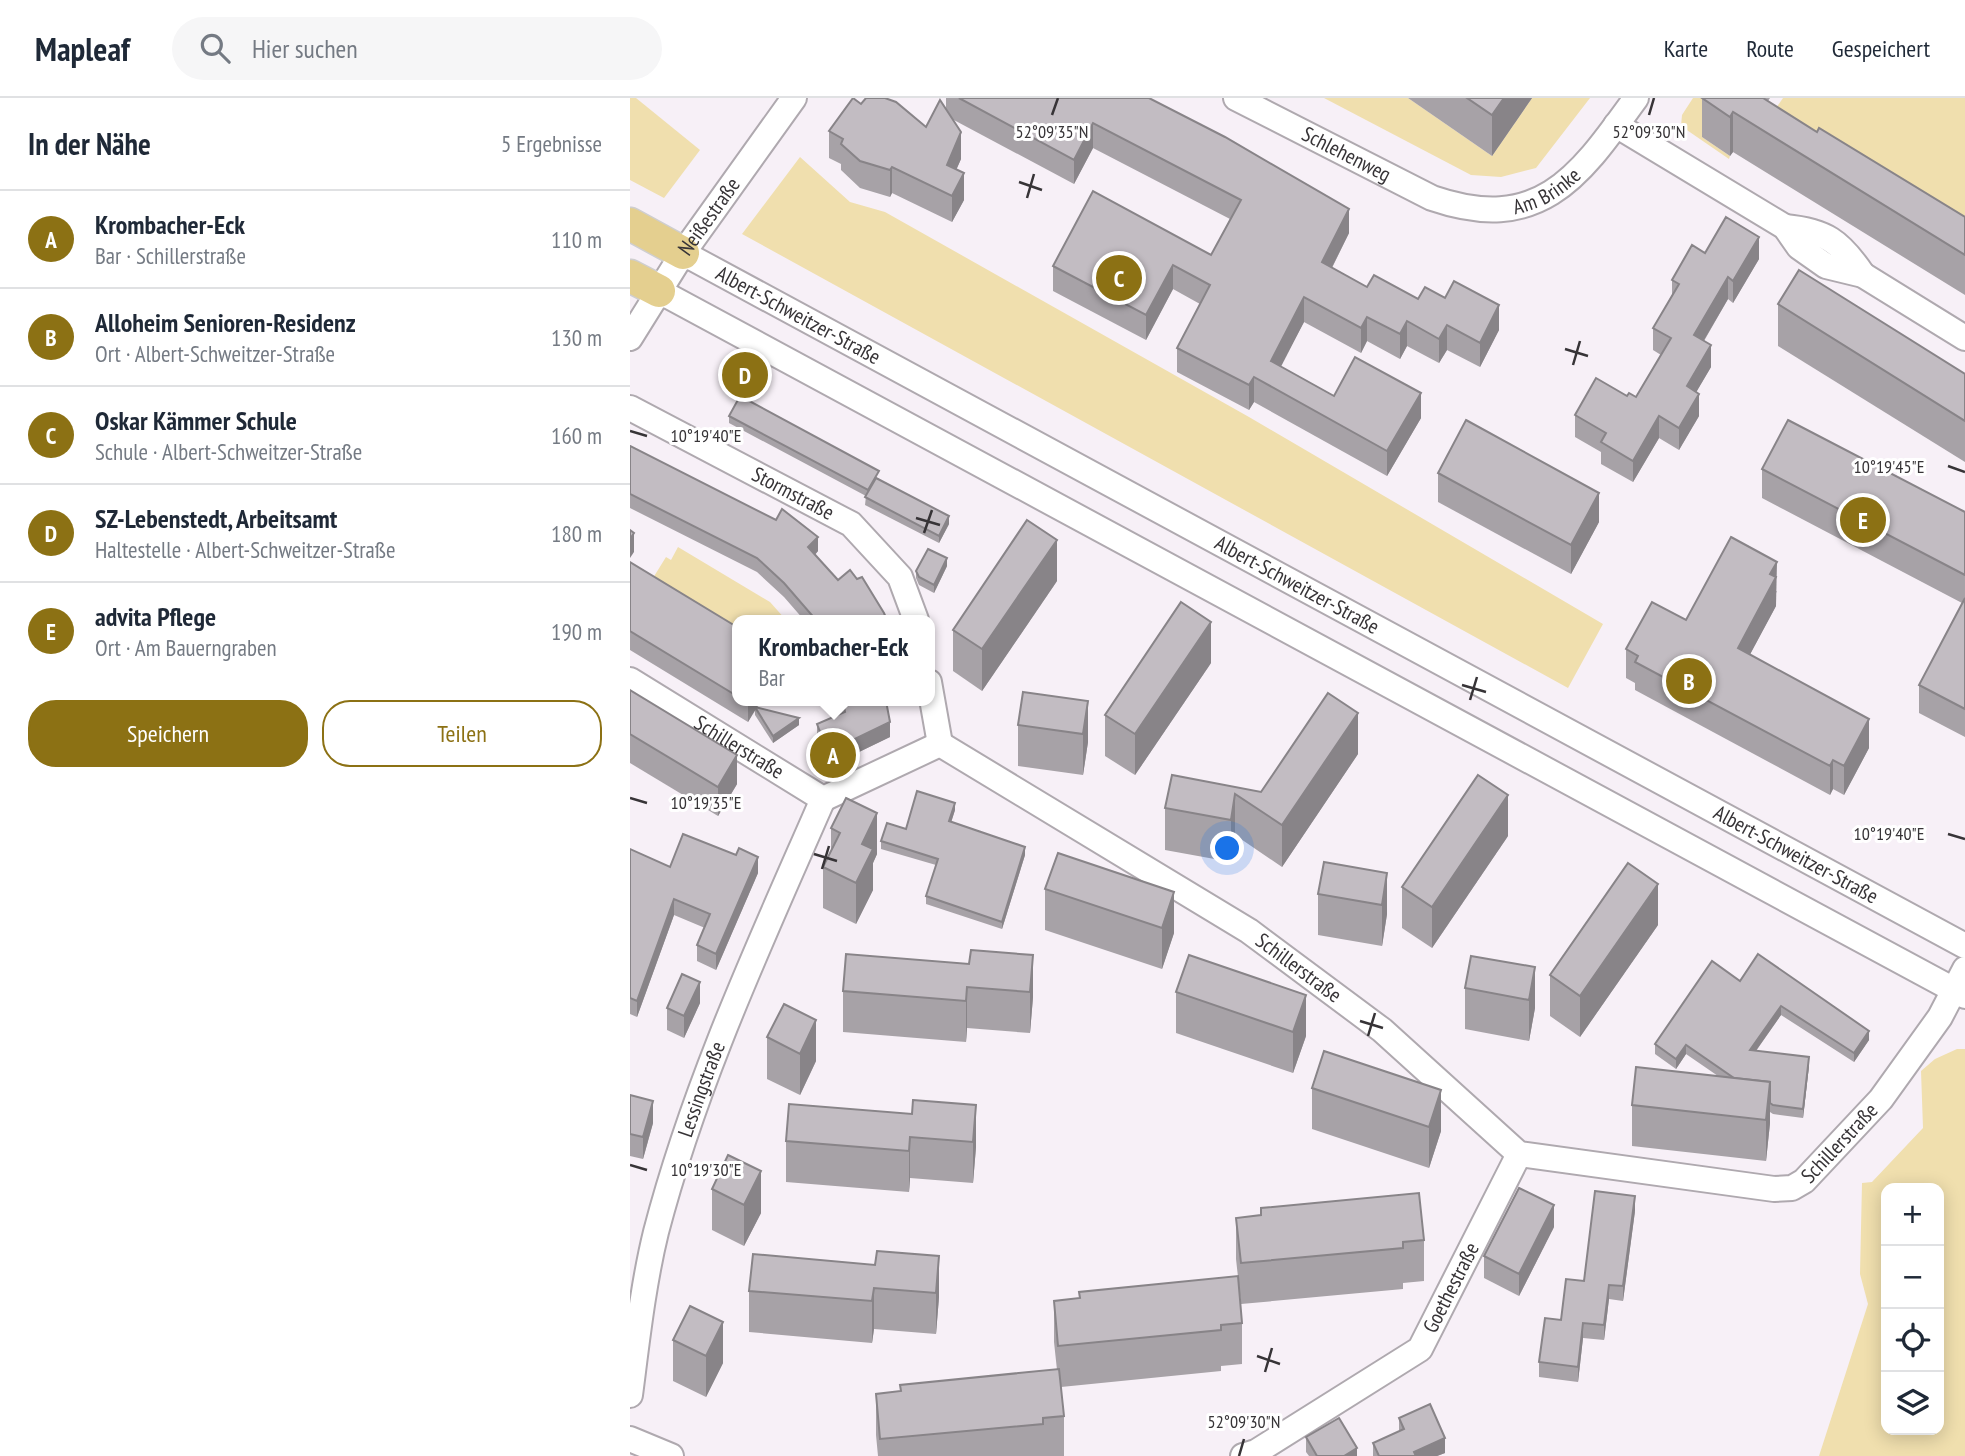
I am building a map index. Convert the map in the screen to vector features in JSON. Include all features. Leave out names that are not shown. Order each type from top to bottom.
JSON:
[{"type":"main road","name":"Albert-Schweitzer-Straße","points":[[630,225],[683,253]]},
{"type":"main road","name":"Albert-Schweitzer-Straße","points":[[630,276],[659,291]]},
{"type":"street","name":"Neißestraße","points":[[630,338],[683,253],[793,98]]},
{"type":"street","name":"Schlehenweg","points":[[1236,98],[1432,198],[1460,207]]},
{"type":"street","name":"Am Brinke","points":[[1460,207],[1506,209],[1547,198],[1582,168],[1636,98]]},
{"type":"street","points":[[1616,125],[1785,228],[1811,229],[1830,239],[1850,256],[1863,275],[1965,338]]},
{"type":"street","name":"Albert-Schweitzer-Straße","points":[[683,253],[1965,946]]},
{"type":"street","name":"Albert-Schweitzer-Straße","points":[[659,291],[1961,985]]},
{"type":"street","name":"Stormstraße","points":[[630,408],[851,524],[900,577],[914,615]]},
{"type":"street","name":"Schillerstraße","points":[[630,680],[823,799]]},
{"type":"street","points":[[823,799],[940,744],[933,706]]},
{"type":"street","name":"Schillerstraße","points":[[940,744],[1249,931],[1382,1030],[1519,1154],[1774,1189],[1791,1188],[1804,1181],[1881,1099],[1961,985]]},
{"type":"street","name":"Lessingstraße","points":[[630,1395],[656,1233],[689,1122],[732,1009],[823,799]]},
{"type":"street","name":"Goethestraße","points":[[1243,1456],[1256,1452],[1420,1349],[1519,1154]]},
{"type":"street","points":[[630,1439],[671,1456]]},
{"type":"shaded area","points":[[630,98],[636,98],[700,150],[664,198],[630,180]]},
{"type":"shaded area","points":[[1324,98],[1408,98],[1492,156],[1532,98],[1590,98],[1536,168],[1501,177],[1471,175]]},
{"type":"shaded area","points":[[1693,98],[1728,98],[1702,137],[1730,156],[1729,159],[1681,126],[1682,115]]},
{"type":"shaded area","points":[[1783,98],[1965,98],[1965,245],[1758,134]]},
{"type":"shaded area","points":[[800,157],[850,202],[885,212],[1249,417],[1603,624],[1568,688],[742,234]]},
{"type":"shaded area","points":[[678,547],[770,602],[782,615],[732,615],[732,632],[653,578],[666,557],[671,560]]},
{"type":"shaded area","points":[[1957,1049],[1965,1049],[1965,1456],[1819,1456],[1868,1304],[1860,1274],[1862,1183],[1872,1182],[1923,1128],[1921,1071],[1935,1059]]},
{"type":"building","points":[[853,98],[861,104],[866,98],[885,98],[896,102],[926,127],[940,100],[961,132],[947,165],[964,173],[952,196],[892,167],[890,170],[860,161],[841,144],[843,139],[829,131]]},
{"type":"building","points":[[959,98],[1149,98],[1225,137],[1349,209],[1322,262],[1367,287],[1374,275],[1418,299],[1425,287],[1445,298],[1454,281],[1499,305],[1480,343],[1447,325],[1439,339],[1407,321],[1400,334],[1367,317],[1361,328],[1304,297],[1271,361],[1334,396],[1355,357],[1421,393],[1387,451],[1254,377],[1249,385],[1177,348],[1210,285],[1173,265],[1146,315],[1053,266],[1093,191],[1211,255],[1241,200],[1093,123],[1074,160]]},
{"type":"building","points":[[1467,98],[1504,98],[1492,115]]},
{"type":"building","points":[[1702,98],[1763,98],[1817,132],[1819,128],[1965,217],[1965,255],[1733,112],[1730,117]]},
{"type":"building","points":[[1726,217],[1759,237],[1733,281],[1728,277],[1694,335],[1711,345],[1687,386],[1699,394],[1679,428],[1659,416],[1633,461],[1601,442],[1606,433],[1575,415],[1596,378],[1627,396],[1629,393],[1636,397],[1671,338],[1653,328],[1679,284],[1672,280],[1692,245],[1705,253]]},
{"type":"building","points":[[1799,270],[1965,374],[1965,421],[1778,304]]},
{"type":"building","points":[[740,396],[879,471],[868,490],[729,416]]},
{"type":"building","points":[[1466,420],[1599,493],[1571,545],[1438,473]]},
{"type":"building","points":[[1788,420],[1965,512],[1965,575],[1762,469]]},
{"type":"building","points":[[630,446],[776,520],[782,509],[818,537],[808,547],[838,580],[850,570],[857,579],[862,577],[885,615],[812,615],[784,583],[757,558],[630,494]]},
{"type":"building","points":[[876,478],[949,516],[939,536],[865,497]]},
{"type":"building","points":[[1027,520],[1057,540],[982,649],[953,630]]},
{"type":"building","points":[[1731,537],[1777,562],[1770,574],[1776,577],[1738,648],[1869,719],[1844,766],[1833,760],[1830,766],[1635,662],[1638,656],[1626,649],[1652,602],[1686,620]]},
{"type":"building","points":[[928,549],[947,558],[934,585],[919,577],[916,571]]},
{"type":"building","points":[[630,562],[732,624],[732,693],[630,631]]},
{"type":"building","points":[[1965,598],[1965,709],[1919,685]]},
{"type":"building","points":[[1181,602],[1211,622],[1135,734],[1105,715]]},
{"type":"building","points":[[630,690],[737,755],[718,787],[630,734]]},
{"type":"building","points":[[1023,692],[1088,701],[1083,734],[1018,725]]},
{"type":"building","points":[[1328,693],[1358,713],[1282,825],[1235,794],[1231,820],[1165,808],[1172,775],[1261,792]]},
{"type":"building","points":[[844,706],[887,706],[890,722],[828,752],[817,724],[845,712]]},
{"type":"building","points":[[755,707],[799,718],[773,736]]},
{"type":"building","points":[[1478,775],[1508,795],[1432,907],[1402,887]]},
{"type":"building","points":[[917,791],[955,803],[949,821],[1025,847],[1002,922],[926,896],[938,859],[881,841],[887,823],[906,829]]},
{"type":"building","points":[[846,798],[877,813],[862,844],[873,849],[856,883],[823,867],[840,833],[831,828]]},
{"type":"building","points":[[683,834],[736,855],[739,848],[758,857],[716,954],[697,945],[710,914],[674,899],[637,1001],[630,998],[630,849],[670,867]]},
{"type":"building","points":[[1058,853],[1174,892],[1162,928],[1045,889]]},
{"type":"building","points":[[1324,862],[1387,873],[1382,905],[1318,894]]},
{"type":"building","points":[[1628,863],[1658,884],[1580,996],[1550,975]]},
{"type":"building","points":[[971,950],[1033,955],[1030,992],[967,987],[966,1001],[843,991],[846,954],[969,964]]},
{"type":"building","points":[[1758,954],[1869,1031],[1854,1053],[1781,1006],[1750,1050],[1809,1057],[1803,1109],[1773,1105],[1770,1103],[1770,1082],[1734,1078],[1686,1045],[1676,1059],[1655,1044],[1712,961],[1740,981]]},
{"type":"building","points":[[1189,955],[1306,995],[1293,1032],[1176,992]]},
{"type":"building","points":[[1471,956],[1535,967],[1529,1000],[1465,988]]},
{"type":"building","points":[[682,974],[700,982],[684,1016],[667,1008]]},
{"type":"building","points":[[784,1004],[816,1020],[800,1054],[767,1037]]},
{"type":"building","points":[[1324,1051],[1441,1090],[1429,1127],[1312,1088]]},
{"type":"building","points":[[1636,1067],[1770,1082],[1766,1120],[1632,1105]]},
{"type":"building","points":[[630,1095],[653,1101],[643,1137],[630,1134]]},
{"type":"building","points":[[913,1100],[976,1105],[973,1142],[910,1137],[909,1151],[786,1141],[789,1104],[912,1114]]},
{"type":"building","points":[[728,1155],[761,1171],[744,1205],[712,1189]]},
{"type":"building","points":[[1519,1188],[1554,1205],[1519,1274],[1484,1256]]},
{"type":"building","points":[[1595,1191],[1635,1196],[1623,1286],[1609,1285],[1604,1325],[1583,1323],[1578,1367],[1539,1362],[1545,1318],[1561,1320],[1566,1279],[1584,1281]]},
{"type":"building","points":[[1419,1193],[1424,1240],[1403,1242],[1403,1248],[1241,1263],[1236,1218],[1261,1215],[1261,1208]]},
{"type":"building","points":[[877,1251],[939,1256],[936,1293],[874,1288],[872,1301],[749,1291],[753,1254],[875,1265]]},
{"type":"building","points":[[1238,1276],[1242,1323],[1221,1325],[1221,1330],[1058,1346],[1054,1301],[1080,1298],[1079,1292]]},
{"type":"building","points":[[690,1306],[723,1322],[706,1356],[673,1340]]},
{"type":"building","points":[[1059,1369],[1064,1416],[1043,1418],[1043,1424],[880,1439],[876,1394],[901,1391],[900,1385]]},
{"type":"building","points":[[1430,1404],[1445,1438],[1414,1452],[1416,1456],[1379,1456],[1373,1443],[1404,1429],[1399,1418]]},
{"type":"building","points":[[1339,1418],[1357,1448],[1344,1456],[1317,1456],[1306,1437]]},
{"type":"place","name":"Oskar Kämmer Schule","points":[[1119,278]]},
{"type":"place","name":"SZ-Lebenstedt, Arbeitsamt","points":[[745,375]]},
{"type":"place","name":"advita Pflege","points":[[1863,520]]},
{"type":"place","name":"Alloheim Senioren-Residenz","points":[[1689,681]]},
{"type":"place","name":"Krombacher-Eck","points":[[833,755]]}]
